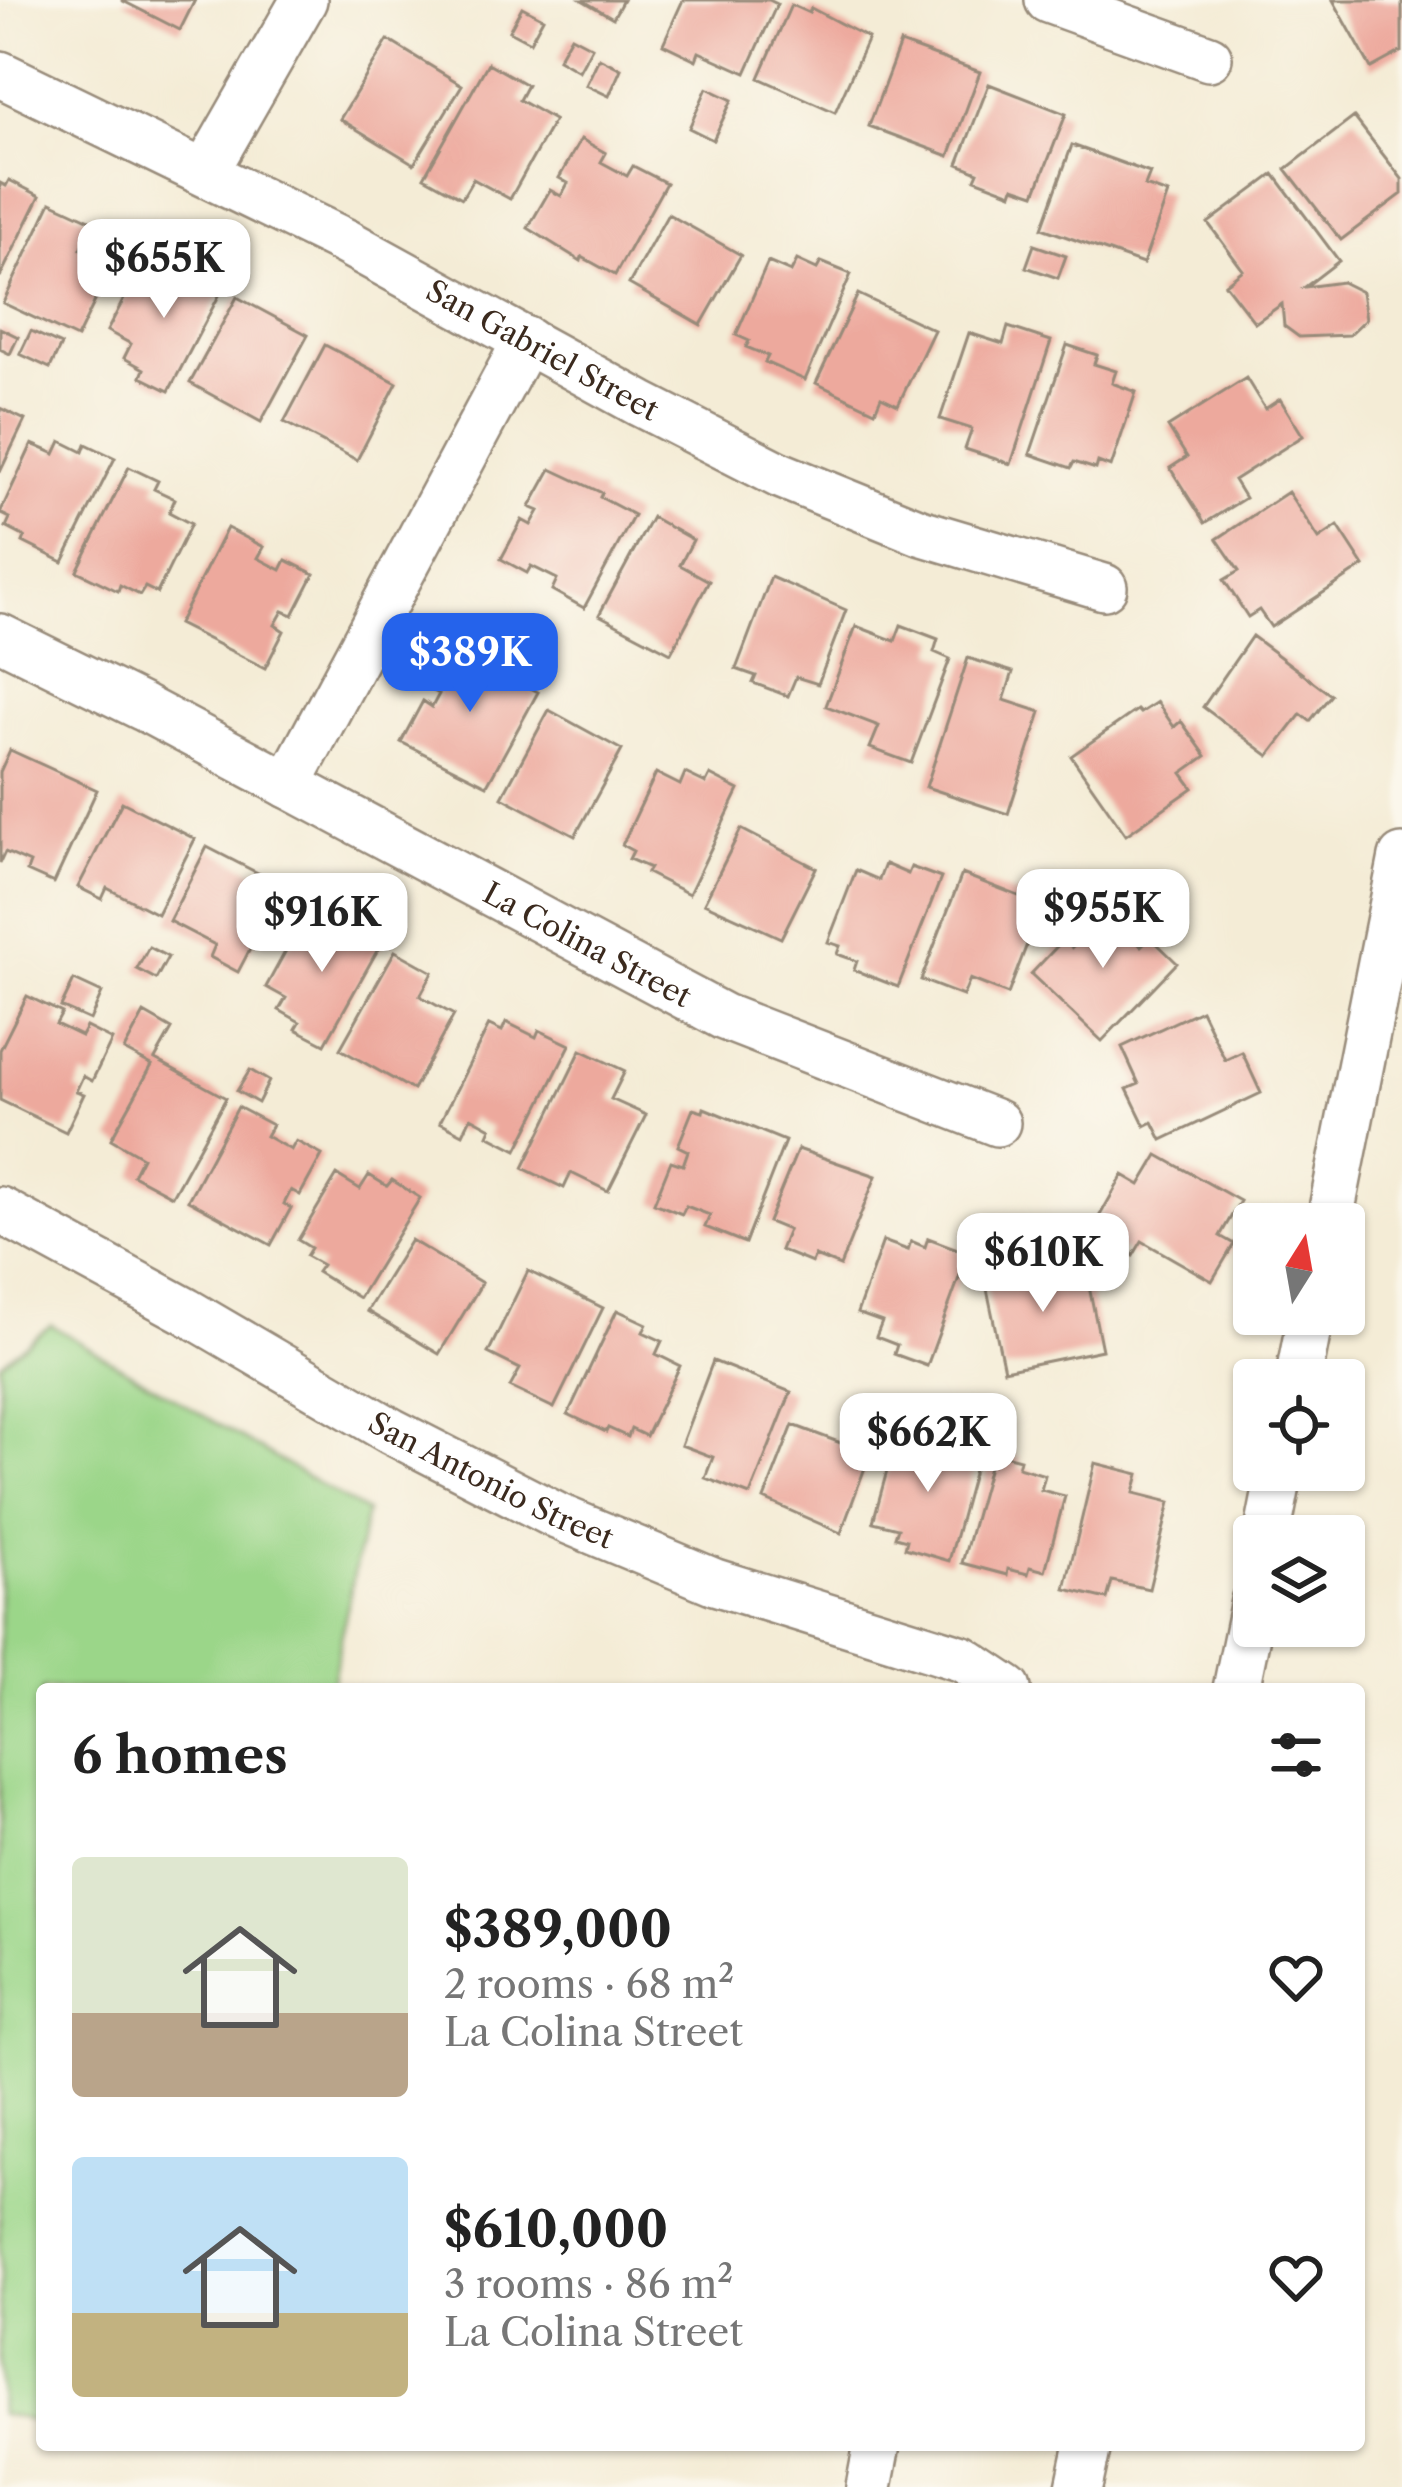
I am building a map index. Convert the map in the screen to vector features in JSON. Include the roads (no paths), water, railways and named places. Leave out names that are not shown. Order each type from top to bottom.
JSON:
[{"type":"street","points":[[206,171],[304,0]]},
{"type":"street","points":[[1048,0],[1209,58]]},
{"type":"street","name":"San Gabriel Street","points":[[0,74],[206,171],[713,443],[834,498],[963,547],[1104,587]]},
{"type":"street","points":[[288,785],[526,340]]},
{"type":"street","name":"La Colina Street","points":[[0,637],[724,1017],[997,1123]]},
{"type":"street","points":[[1333,1203],[1402,857]]},
{"type":"street","name":"San Antonio Street","points":[[0,1210],[187,1311],[391,1431],[559,1517],[715,1582],[963,1659],[999,1683]]},
{"type":"street","points":[[1238,1683],[1245,1647]]},
{"type":"street","points":[[869,2487],[876,2451]]},
{"type":"street","points":[[1079,2487],[1087,2451]]}]
